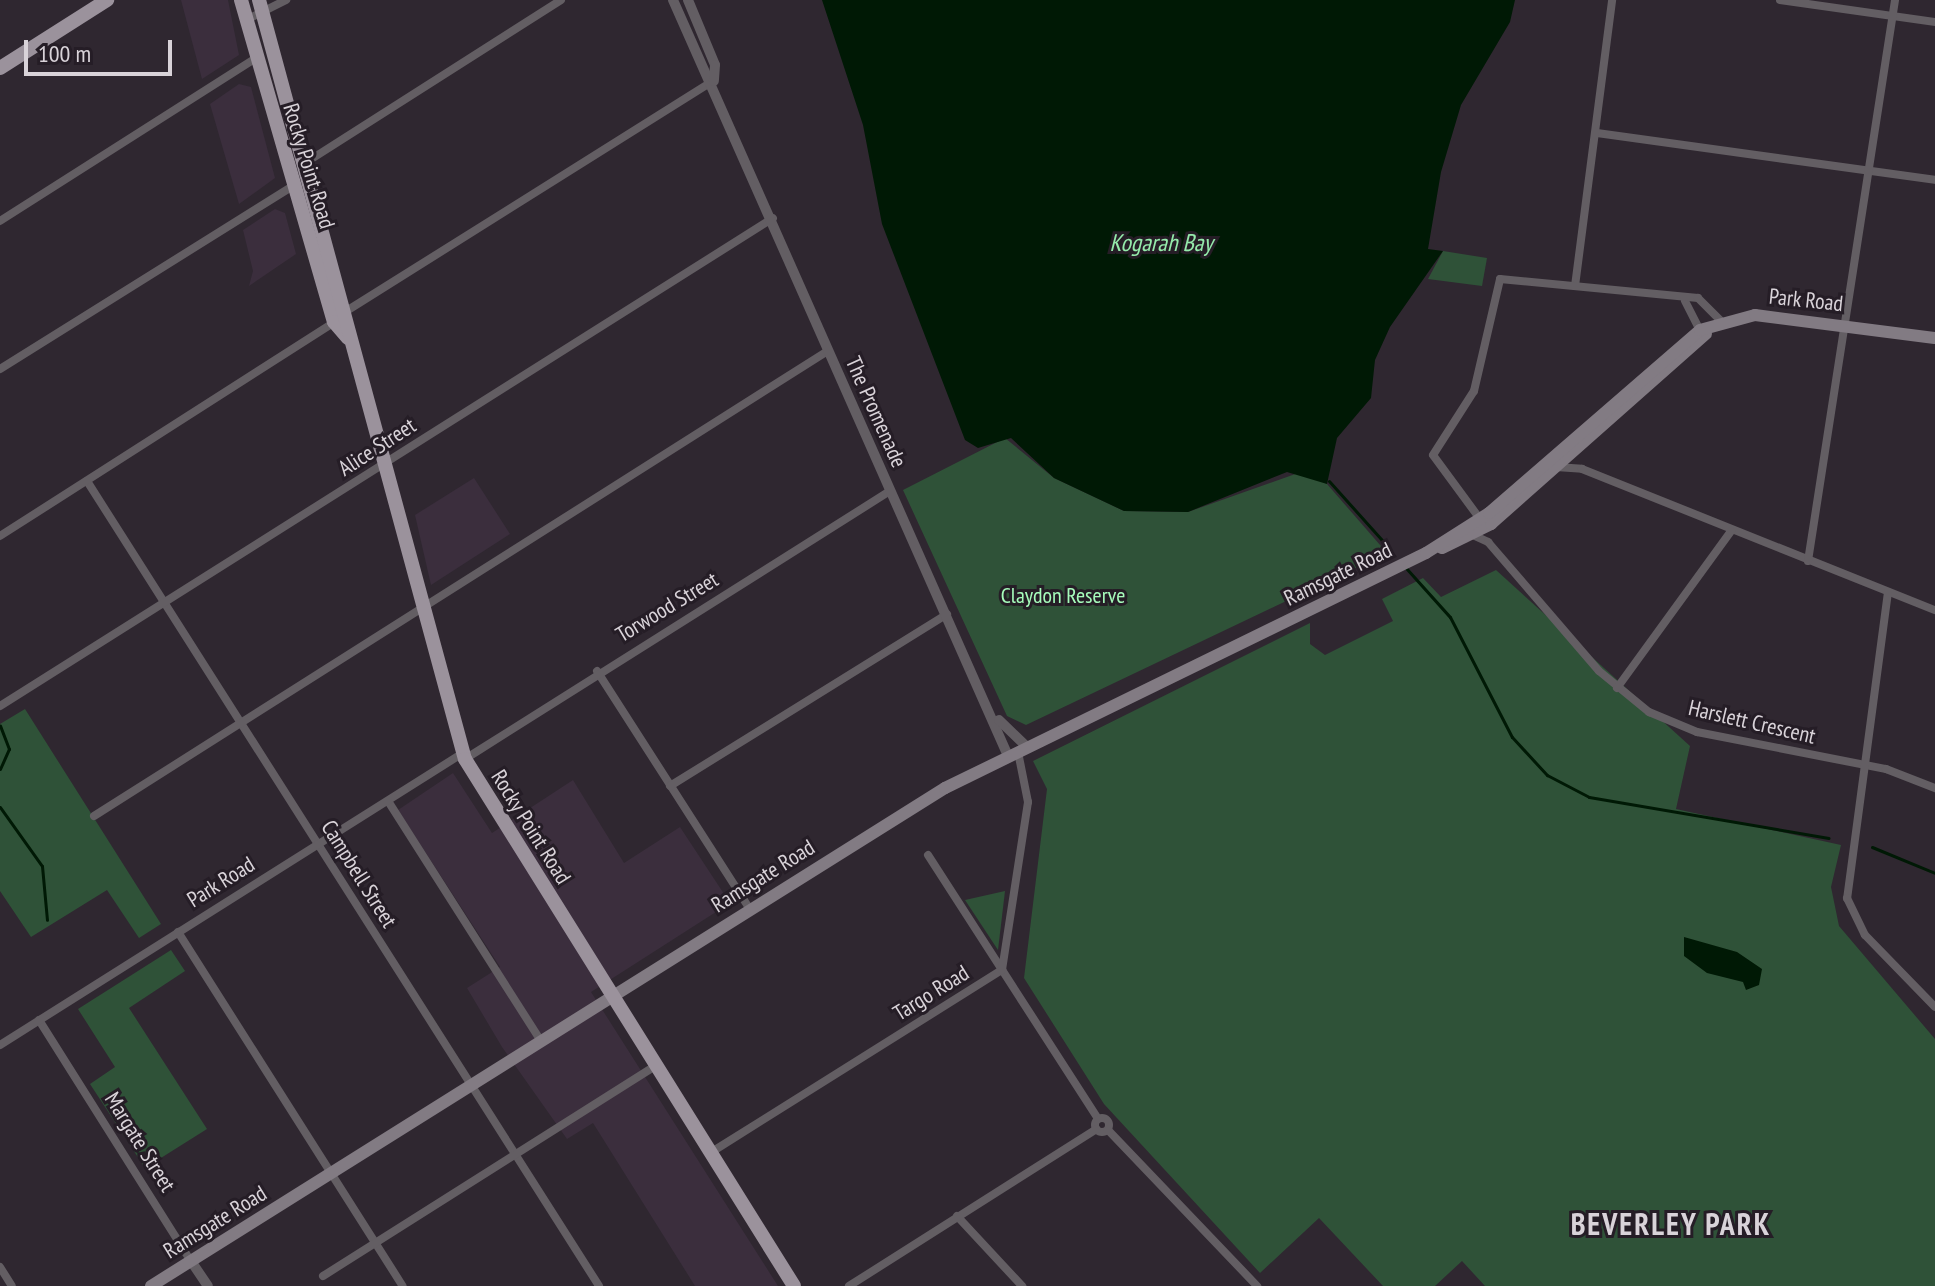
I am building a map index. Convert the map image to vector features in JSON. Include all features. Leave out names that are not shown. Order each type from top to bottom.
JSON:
[{"type":"main road","points":[[0,68],[107,0]]},
{"type":"main road","name":"Rocky Point Road","points":[[241,0],[254,59],[291,187],[334,322],[348,338]]},
{"type":"main road","name":"Rocky Point Road","points":[[261,7],[302,165],[348,310],[348,338],[464,756],[610,996],[794,1286]]},
{"type":"main road","name":"Park Road","points":[[1721,321],[1755,315],[1846,324],[1935,338]]},
{"type":"main road","name":"Ramsgate Road","points":[[1426,553],[1473,535],[1700,330],[1721,321]]},
{"type":"main road","name":"Ramsgate Road","points":[[151,1286],[749,908],[1013,753],[1398,567],[1485,521],[1556,467],[1721,321]]},
{"type":"street","points":[[246,20],[261,7],[286,0]]},
{"type":"street","points":[[302,165],[561,0]]},
{"type":"street","name":"The Promenade","points":[[673,0],[714,81],[826,352],[1013,753]]},
{"type":"street","name":"The Promenade","points":[[688,0],[715,65],[714,81]]},
{"type":"street","points":[[1575,286],[1612,0]]},
{"type":"street","points":[[1780,0],[1935,22]]},
{"type":"street","points":[[1808,561],[1871,171],[1895,0]]},
{"type":"street","points":[[0,221],[254,59]]},
{"type":"street","points":[[348,310],[714,81]]},
{"type":"street","points":[[1597,133],[1935,180]]},
{"type":"street","points":[[0,369],[291,187]]},
{"type":"street","name":"Alice Street","points":[[0,706],[773,218]]},
{"type":"street","points":[[1488,542],[1485,521],[1433,455],[1481,372],[1494,285],[1508,276],[1685,301],[1705,301],[1721,321]]},
{"type":"street","points":[[1685,301],[1700,330]]},
{"type":"street","points":[[0,536],[334,322]]},
{"type":"street","points":[[94,816],[826,352]]},
{"type":"street","points":[[1576,450],[1582,469]]},
{"type":"street","points":[[1556,467],[1582,469],[1935,610]]},
{"type":"street","name":"Campbell Street","points":[[87,481],[599,1286]]},
{"type":"street","name":"Torwood Street","points":[[464,756],[890,491]]},
{"type":"street","points":[[1617,688],[1731,531]]},
{"type":"street","name":"Harslett Crescent","points":[[1473,535],[1488,542],[1617,688],[1649,712],[1697,732],[1861,764],[1935,788]]},
{"type":"street","points":[[1888,592],[1846,883],[1851,911],[1935,1007]]},
{"type":"street","points":[[670,786],[947,614]]},
{"type":"street","points":[[597,671],[749,908]]},
{"type":"street","name":"The Promenade","points":[[993,712],[1013,753]]},
{"type":"street","points":[[1013,753],[1019,775]]},
{"type":"street","name":"Targo Road","points":[[710,1153],[1002,970],[1028,802],[1013,753]]},
{"type":"street","name":"Park Road","points":[[1,1041],[464,756]]},
{"type":"street","points":[[388,801],[540,1040]]},
{"type":"street","points":[[928,855],[1097,1124],[1108,1130],[1257,1286]]},
{"type":"street","points":[[178,932],[403,1286]]},
{"type":"street","name":"Margate Street","points":[[39,1020],[208,1286]]},
{"type":"street","points":[[323,1276],[655,1066]]},
{"type":"street","points":[[849,1286],[1097,1124]]},
{"type":"street","points":[[957,1216],[1022,1286]]},
{"type":"street","points":[[0,1267],[12,1286]]},
{"type":"shaded area","points":[[181,0],[228,0],[239,55],[202,79]]},
{"type":"shaded area","points":[[239,84],[251,87],[275,178],[239,204],[210,104]]},
{"type":"shaded area","points":[[275,209],[285,213],[296,254],[249,286],[253,271],[243,230]]},
{"type":"shaded area","points":[[474,478],[510,534],[431,585],[415,515]]},
{"type":"shaded area","points":[[453,773],[492,833],[573,780],[624,863],[680,827],[730,903],[591,992],[778,1286],[695,1286],[593,1123],[567,1139],[502,1047],[467,988],[500,967],[398,810]]},
{"type":"green space","points":[[1443,251],[1487,258],[1482,286],[1428,279]]},
{"type":"green space","name":"Claydon Reserve","points":[[1005,438],[1054,478],[1124,511],[1188,512],[1301,472],[1327,484],[1387,553],[1026,725],[1007,716],[903,490]]},
{"type":"green space","points":[[1496,570],[1690,746],[1676,809],[1841,845],[1831,887],[1839,926],[1935,1039],[1935,1286],[1485,1286],[1462,1261],[1435,1286],[1383,1286],[1319,1218],[1260,1273],[1104,1104],[1024,978],[1047,789],[1033,761],[1310,623],[1310,644],[1325,655],[1393,621],[1382,599],[1423,578],[1441,597]]},
{"type":"green space","points":[[25,709],[161,924],[139,938],[107,890],[31,937],[0,891],[0,724]]},
{"type":"green space","points":[[1005,891],[998,950],[965,900]]},
{"type":"green space","points":[[171,950],[185,971],[129,1008],[207,1129],[145,1168],[90,1084],[115,1067],[78,1009]]},
{"type":"water","name":"Kogarah Bay","points":[[822,0],[1515,0],[1510,22],[1461,105],[1441,172],[1428,249],[1443,251],[1390,327],[1375,360],[1371,398],[1337,438],[1327,484],[1287,472],[1188,512],[1124,511],[1054,478],[1011,438],[978,448],[965,440],[882,224],[863,125]]},
{"type":"water","points":[[1684,937],[1737,952],[1762,969],[1759,985],[1746,990],[1743,982],[1707,973],[1684,956]]},
{"type":"waterway","points":[[1329,481],[1390,549]]},
{"type":"waterway","points":[[1406,568],[1450,617],[1512,737],[1547,775],[1589,797],[1829,838]]},
{"type":"waterway","points":[[0,726],[9,749],[0,769]]},
{"type":"waterway","points":[[0,807],[42,866],[47,920]]},
{"type":"waterway","points":[[1872,847],[1935,873]]},
{"type":"district","name":"BEVERLEY PARK","points":[[1671,1224]]}]
